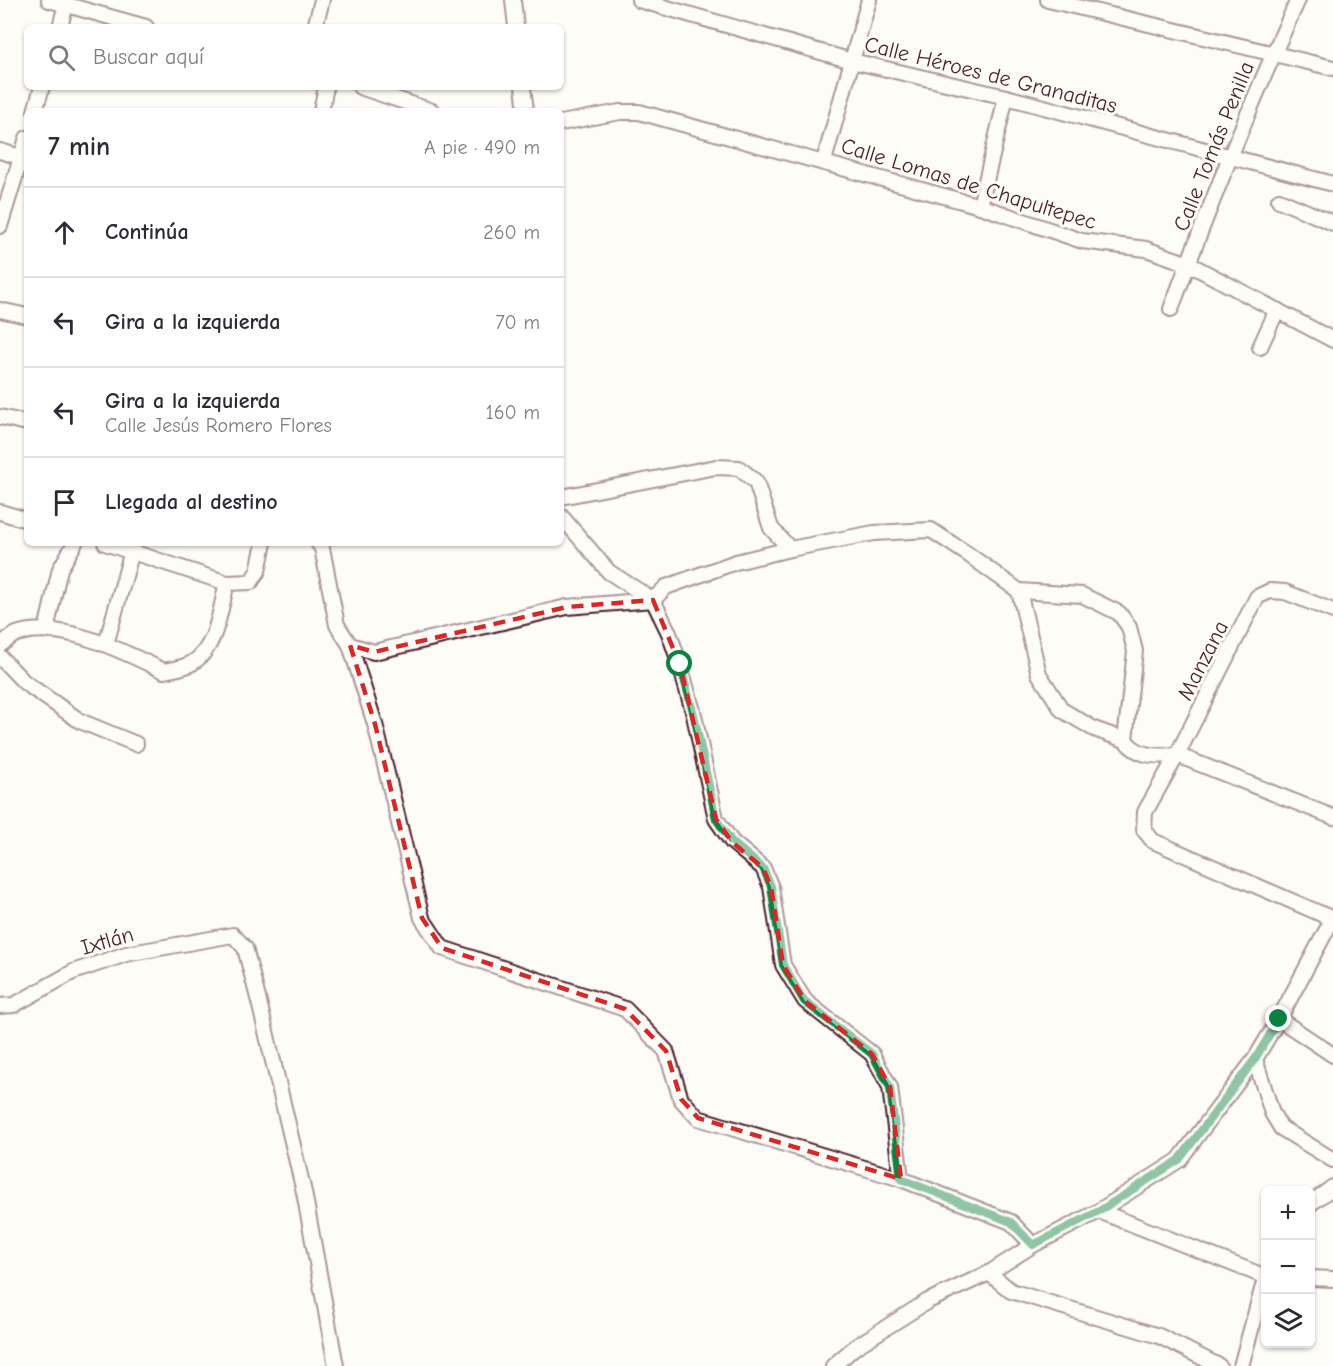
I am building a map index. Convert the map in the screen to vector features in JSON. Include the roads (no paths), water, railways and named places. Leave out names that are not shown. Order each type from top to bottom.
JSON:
[{"type":"street","points":[[49,0],[67,3],[136,24]]},
{"type":"street","points":[[316,24],[322,0]]},
{"type":"street","points":[[513,0],[516,24]]},
{"type":"street","name":"Calle Héroes de Granaditas","points":[[639,0],[852,61],[1006,98],[1333,184]]},
{"type":"street","points":[[824,161],[869,0]]},
{"type":"street","points":[[1048,0],[1333,68]]},
{"type":"street","name":"Calle Tomás Penilla","points":[[1172,309],[1230,157],[1273,53],[1298,0]]},
{"type":"street","points":[[61,24],[67,3]]},
{"type":"street","points":[[36,108],[41,90]]},
{"type":"street","points":[[322,108],[325,90]]},
{"type":"street","points":[[369,90],[423,108]]},
{"type":"street","points":[[523,90],[526,108]]},
{"type":"street","points":[[980,206],[1006,98]]},
{"type":"street","name":"Calle Lomas de Chapultepec","points":[[564,122],[620,112],[639,112],[824,161],[980,206],[1082,241],[1146,249],[1189,264],[1333,340]]},
{"type":"street","points":[[0,151],[24,158],[0,226]]},
{"type":"street","points":[[1279,200],[1333,223]]},
{"type":"street","points":[[0,310],[24,315]]},
{"type":"street","points":[[1260,347],[1277,310]]},
{"type":"street","points":[[0,417],[24,422]]},
{"type":"street","points":[[564,496],[716,467],[739,468],[756,482],[771,528],[790,549]]},
{"type":"street","points":[[0,512],[24,519]]},
{"type":"street","points":[[564,520],[609,572],[653,600],[669,633],[680,664],[694,715],[716,819],[732,842],[763,868],[771,886],[783,965],[804,1001],[872,1054],[890,1087],[901,1179]]},
{"type":"street","points":[[350,645],[374,652],[567,607],[653,600],[666,587],[736,562],[874,533],[931,531],[969,555],[1018,591],[1082,595],[1119,613],[1129,627],[1135,651],[1125,740]]},
{"type":"street","points":[[46,630],[60,569],[73,546]]},
{"type":"street","points":[[115,546],[226,583],[251,582],[258,571],[263,546]]},
{"type":"street","points":[[320,546],[337,625],[350,645],[375,724],[422,918],[442,948],[625,1009],[666,1051],[681,1099],[698,1118],[901,1179],[1011,1222],[1033,1245]]},
{"type":"street","points":[[106,644],[132,551]]},
{"type":"street","points":[[0,645],[17,633],[46,630],[106,644],[164,671],[191,664],[204,654],[212,638],[226,583]]},
{"type":"street","points":[[1018,591],[1039,674],[1062,710],[1094,729],[1125,740],[1133,750],[1151,756],[1177,755],[1333,818]]},
{"type":"street","name":"Manzana","points":[[1333,611],[1285,592],[1270,591],[1257,597],[1177,755],[1145,812],[1144,830],[1153,841],[1333,918]]},
{"type":"street","points":[[0,657],[24,682],[80,722],[136,744]]},
{"type":"street","points":[[833,1366],[855,1347],[928,1301],[989,1273],[1033,1245],[1099,1211],[1179,1160],[1255,1059],[1333,918]]},
{"type":"street","name":"Ixtlán","points":[[0,1006],[14,1005],[73,972],[126,954],[233,935],[245,948],[260,1006],[304,1192],[336,1366]]},
{"type":"street","points":[[1279,1019],[1333,1054]]},
{"type":"street","points":[[1255,1059],[1272,1113],[1281,1128],[1333,1160]]},
{"type":"street","points":[[1315,1201],[1333,1187]]},
{"type":"street","points":[[1099,1211],[1261,1274]]},
{"type":"street","points":[[989,1273],[1011,1291],[1159,1336],[1219,1366]]},
{"type":"street","points":[[1315,1278],[1333,1279]]},
{"type":"street","points":[[1241,1366],[1261,1291]]}]
